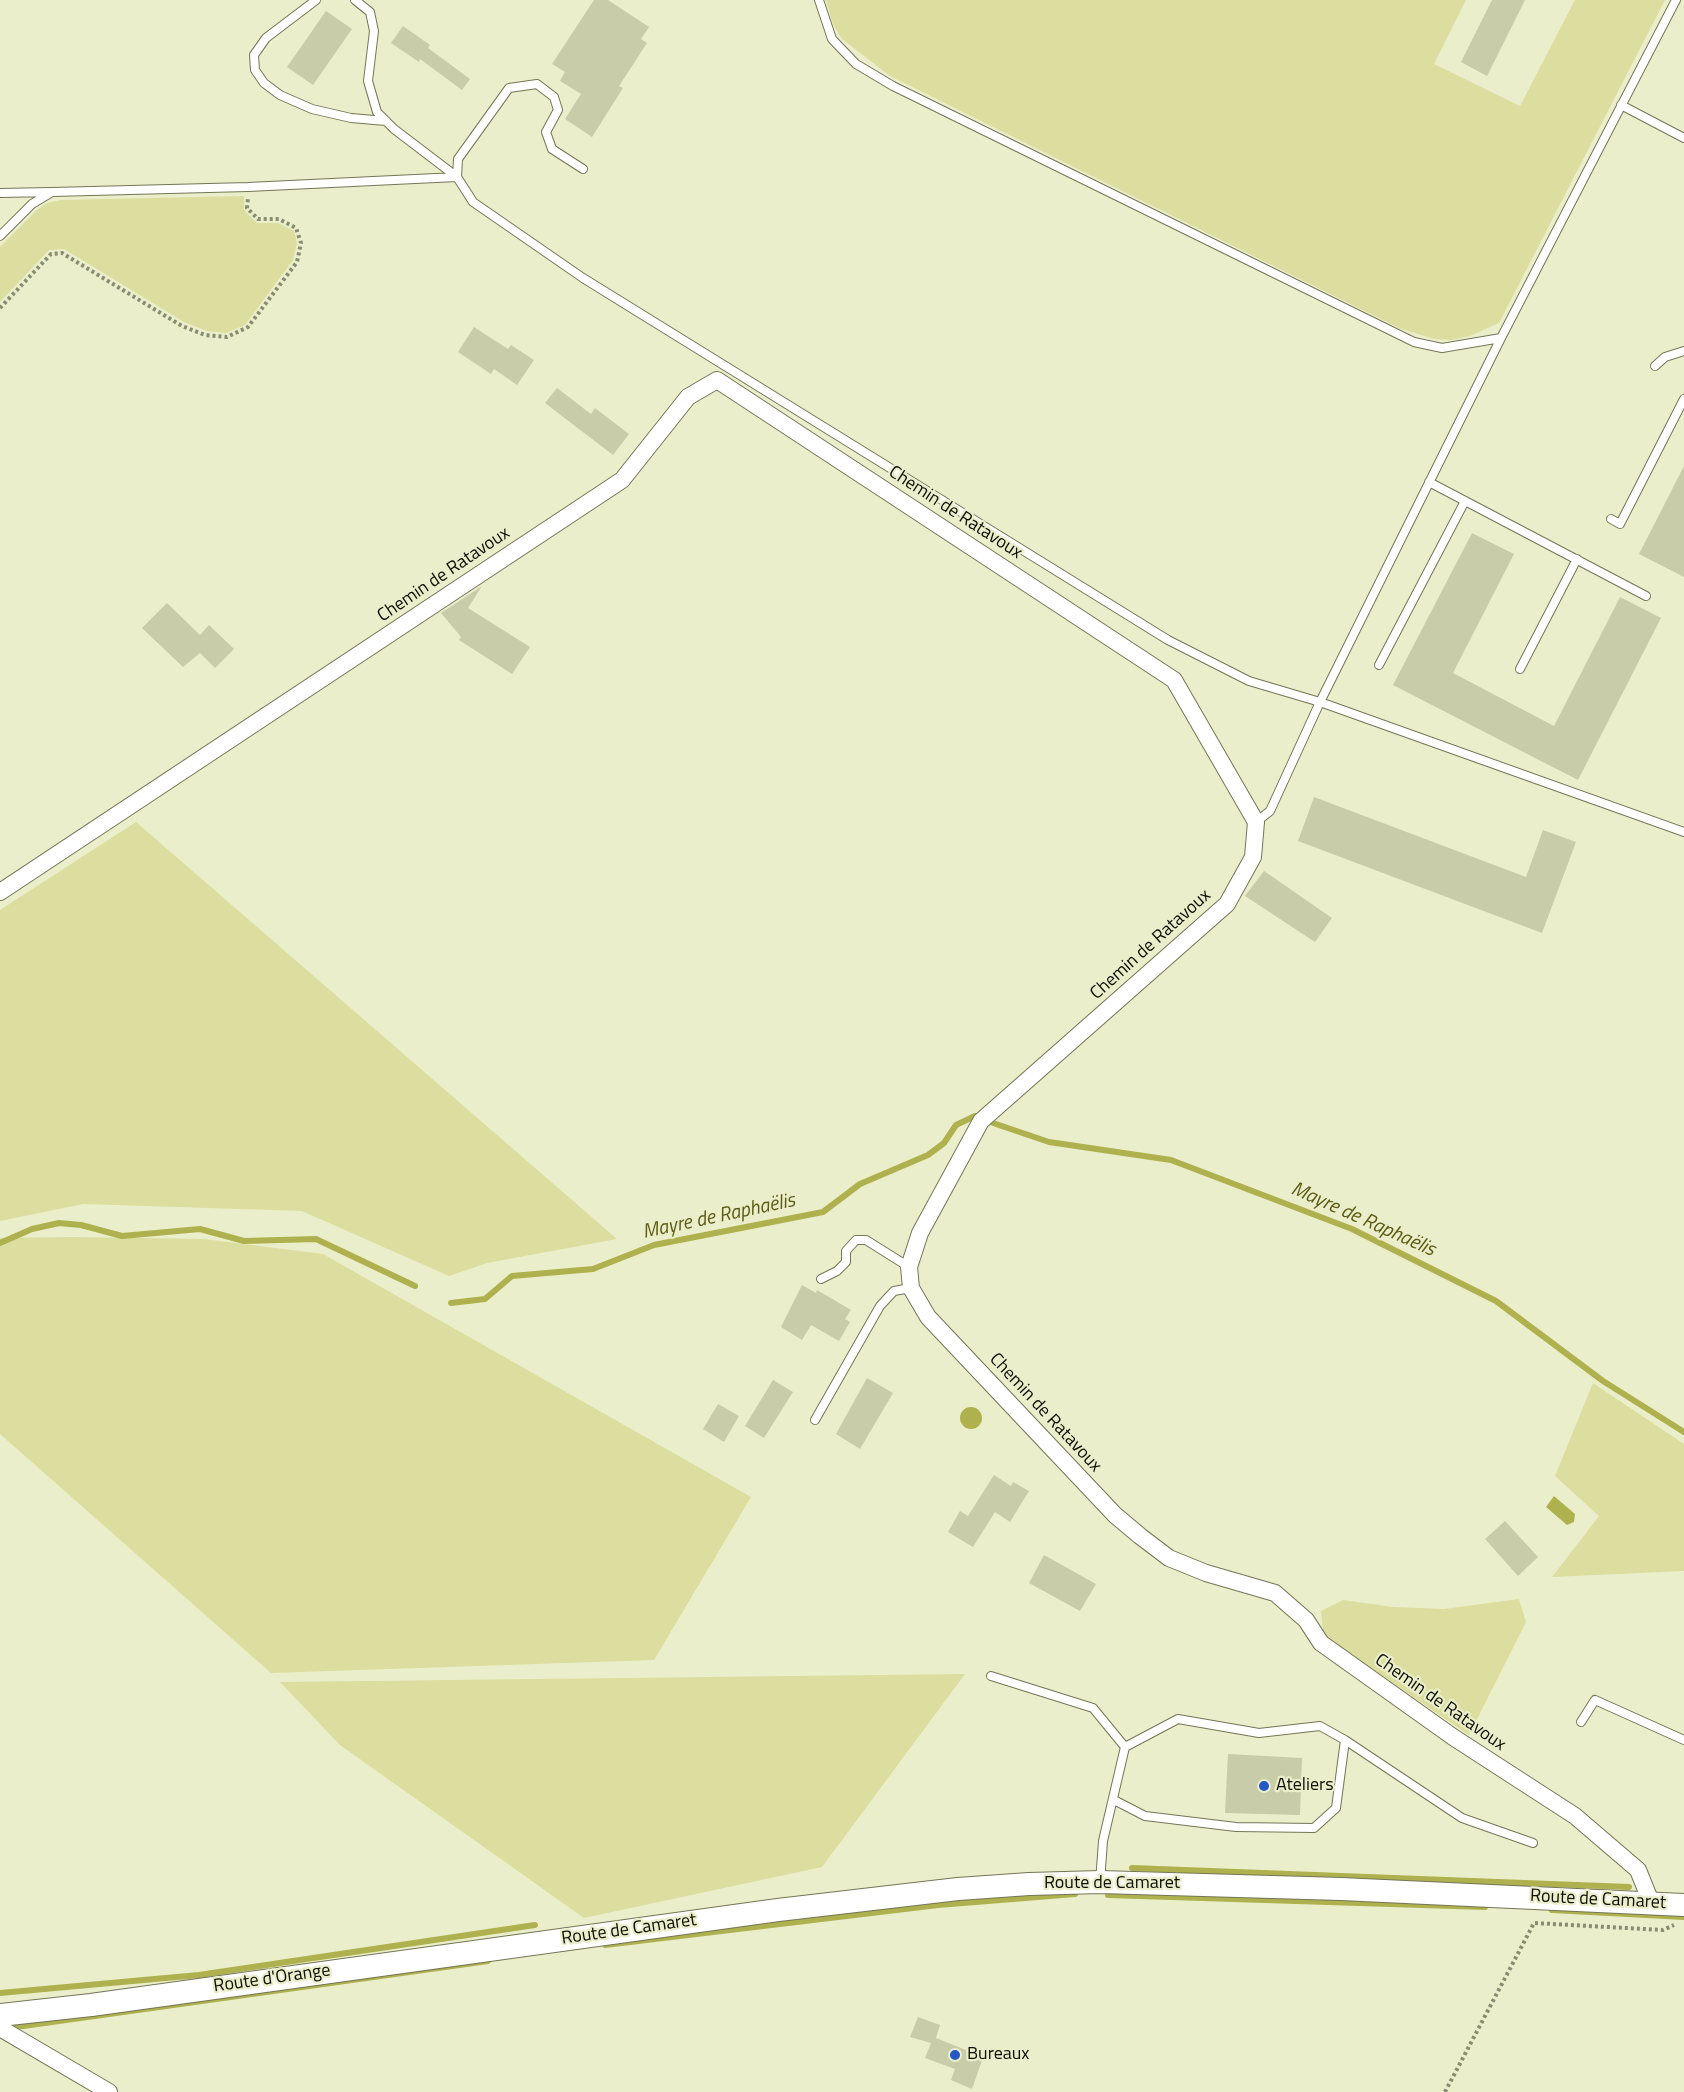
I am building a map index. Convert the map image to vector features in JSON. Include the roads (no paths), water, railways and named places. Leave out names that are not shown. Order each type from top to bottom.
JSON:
[{"type":"main road","name":"Route de Camaret","points":[[544,1941],[958,1889],[1100,1882],[1341,1889],[1682,1905]]},
{"type":"main road","name":"Route d'Orange","points":[[0,2014],[102,2003],[544,1941]]},
{"type":"street","name":"Chemin de Ratavoux","points":[[0,892],[622,480],[688,397],[717,380],[1174,681],[1256,822],[1253,857],[1227,904],[981,1121],[920,1233],[909,1268],[911,1288],[928,1317],[1115,1515],[1169,1558],[1206,1573],[1275,1593],[1306,1620],[1322,1643],[1452,1737],[1575,1816],[1638,1870],[1651,1902]]},
{"type":"street","points":[[0,2028],[109,2092]]},
{"type":"lane","points":[[316,0],[266,38],[254,55],[255,70],[264,83],[280,95],[312,108],[351,118],[386,121]]},
{"type":"lane","points":[[355,0],[370,12],[374,31],[368,81],[377,112],[457,177],[472,202],[583,278],[1168,640],[1249,681],[1320,702],[1684,832]]},
{"type":"lane","points":[[819,0],[832,39],[856,64],[903,91],[1414,342],[1442,348],[1501,338]]},
{"type":"lane","points":[[1256,822],[1270,811],[1320,702],[1501,338],[1676,0]]},
{"type":"lane","points":[[457,177],[458,159],[509,88],[537,84],[554,97],[558,110],[546,132],[552,149],[583,169]]},
{"type":"lane","points":[[1621,105],[1684,138]]},
{"type":"lane","points":[[0,193],[248,187],[457,177]]},
{"type":"lane","points":[[0,236],[32,204],[52,192]]},
{"type":"lane","points":[[1655,366],[1665,357],[1684,351]]},
{"type":"lane","points":[[1611,519],[1620,524],[1684,399]]},
{"type":"lane","points":[[1429,482],[1646,596]]},
{"type":"lane","points":[[1379,665],[1465,501]]},
{"type":"lane","points":[[1520,669],[1577,559]]},
{"type":"lane","points":[[821,1278],[837,1271],[846,1262],[846,1251],[856,1240],[866,1240],[909,1268]]},
{"type":"lane","points":[[815,1420],[880,1306],[894,1291],[911,1288]]},
{"type":"lane","points":[[991,1676],[1094,1708],[1125,1747]]},
{"type":"lane","points":[[1581,1722],[1595,1700],[1684,1740]]},
{"type":"lane","points":[[1125,1747],[1178,1719],[1259,1733],[1320,1726],[1346,1740],[1462,1818],[1533,1843]]},
{"type":"lane","points":[[1114,1800],[1145,1816],[1236,1827],[1314,1828],[1336,1808],[1346,1740]]},
{"type":"lane","points":[[1100,1882],[1103,1841],[1125,1747]]},
{"type":"waterway","name":"Mayre de Raphaëlis","points":[[451,1303],[485,1299],[512,1276],[593,1269],[654,1245],[823,1212],[860,1184],[928,1155],[944,1143],[956,1125],[975,1116]]},
{"type":"waterway","name":"Mayre de Raphaëlis","points":[[993,1123],[1049,1142],[1171,1160],[1352,1229],[1496,1301],[1603,1381],[1684,1432]]},
{"type":"waterway","name":"Mayre de Raphaëlis","points":[[0,1243],[32,1229],[59,1223],[81,1225],[122,1236],[200,1229],[244,1241],[316,1239],[415,1286]]},
{"type":"waterway","points":[[1132,1868],[1629,1887]]},
{"type":"waterway","points":[[605,1945],[938,1905],[1075,1894]]},
{"type":"waterway","points":[[1108,1895],[1485,1907]]},
{"type":"waterway","points":[[1552,1910],[1684,1917]]},
{"type":"waterway","points":[[0,1993],[199,1975],[535,1925]]},
{"type":"waterway","points":[[16,2027],[488,1961]]},
{"type":"place","name":"Ateliers","points":[[1264,1786]]},
{"type":"place","name":"Bureaux","points":[[955,2055]]}]
